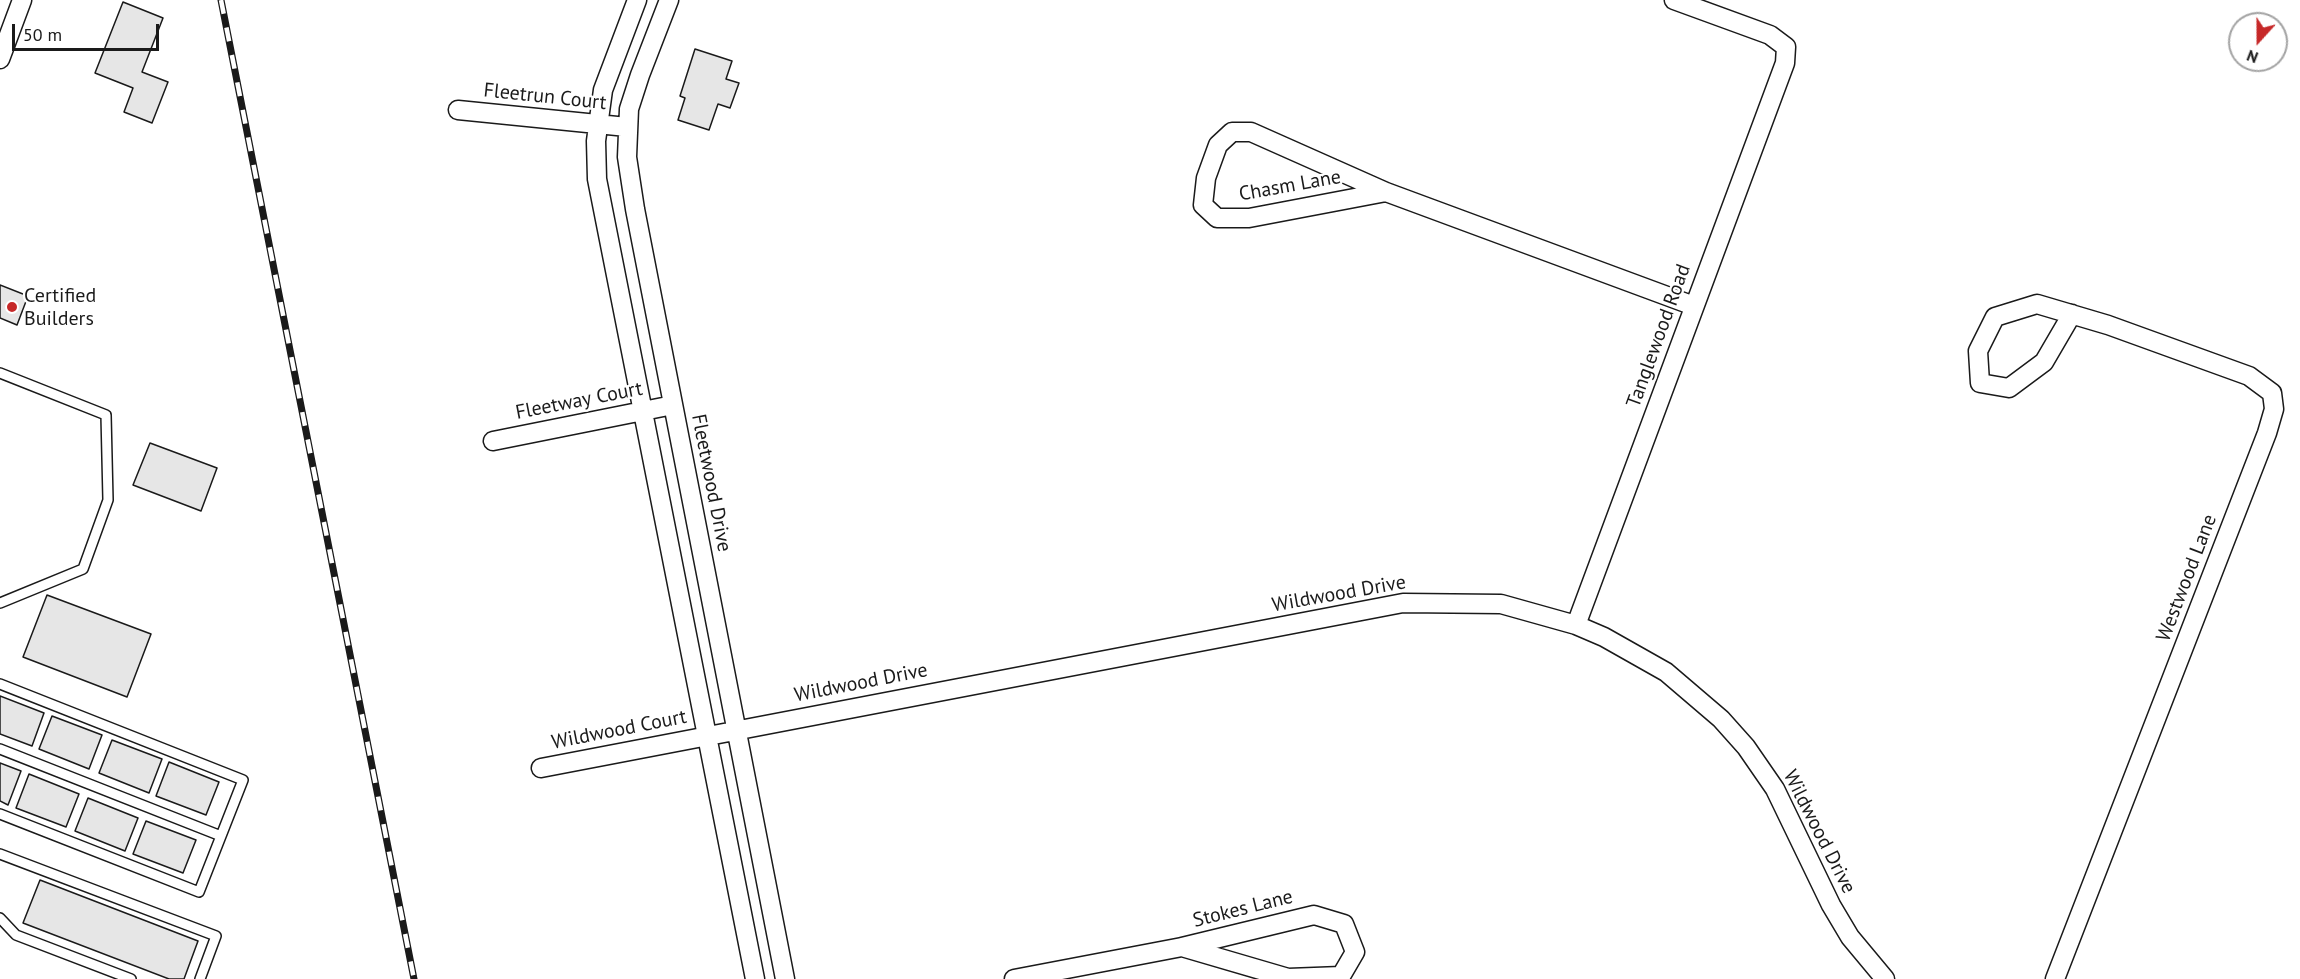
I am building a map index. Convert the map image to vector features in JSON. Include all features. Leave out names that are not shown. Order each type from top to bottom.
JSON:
[{"type":"street","points":[[0,57],[22,0]]},
{"type":"street","points":[[637,0],[603,90],[597,125],[597,179],[755,979]]},
{"type":"street","name":"Fleetwood Drive","points":[[669,0],[629,109],[627,157],[634,209],[785,979]]},
{"type":"street","name":"Tanglewood Road","points":[[1576,625],[1785,63],[1785,47],[1770,35],[1674,0]]},
{"type":"street","name":"Fleetrun Court","points":[[458,110],[627,128]]},
{"type":"street","name":"Chasm Lane","points":[[1386,192],[1249,218],[1217,218],[1203,205],[1206,178],[1218,145],[1232,132],[1251,132],[1386,192],[1694,306]]},
{"type":"street","name":"Westwood Lane","points":[[2055,979],[2267,433],[2274,409],[2272,393],[2248,376],[2108,325],[2072,314],[2037,304],[1995,317],[1978,351],[1980,383],[2009,388],[2044,362],[2072,314]]},
{"type":"street","name":"Fleetway Court","points":[[493,441],[673,405]]},
{"type":"street","name":"Wildwood Drive","points":[[706,736],[1403,603],[1501,604],[1576,625],[1604,637],[1666,672],[1721,719],[1746,747],[1775,789],[1831,905],[1850,937],[1885,979]]},
{"type":"street","name":"Wildwood Court","points":[[541,768],[706,736]]},
{"type":"street","name":"Stokes Lane","points":[[1014,979],[1182,947],[1314,915],[1344,924],[1355,952],[1341,976],[1288,978],[1182,947]]},
{"type":"lane","points":[[0,373],[106,415],[108,500],[83,569],[0,603]]},
{"type":"lane","points":[[0,684],[243,780],[199,892],[0,814]]},
{"type":"lane","points":[[0,749],[221,836]]},
{"type":"lane","points":[[0,854],[216,936],[200,979]]},
{"type":"lane","points":[[0,918],[16,935],[131,979]]},
{"type":"building","points":[[123,2],[163,18],[142,72],[168,82],[152,123],[124,112],[133,88],[95,73]]},
{"type":"building","points":[[695,49],[732,61],[726,79],[739,83],[730,108],[718,104],[709,130],[678,120],[685,98],[680,96]]},
{"type":"building","name":"Certified Builders","points":[[0,285],[28,296],[17,325],[0,318]]},
{"type":"building","points":[[150,443],[217,468],[201,511],[133,485]]},
{"type":"building","points":[[47,595],[151,634],[127,697],[23,657]]},
{"type":"building","points":[[0,696],[44,713],[32,746],[0,734]]},
{"type":"building","points":[[52,716],[102,735],[89,769],[39,749]]},
{"type":"building","points":[[112,740],[162,759],[149,793],[99,773]]},
{"type":"building","points":[[169,762],[219,782],[206,815],[156,796]]},
{"type":"building","points":[[0,763],[21,771],[8,805],[0,801]]},
{"type":"building","points":[[29,774],[79,794],[66,827],[16,808]]},
{"type":"building","points":[[88,798],[138,818],[125,851],[75,831]]},
{"type":"building","points":[[146,821],[196,840],[183,873],[133,854]]},
{"type":"building","points":[[40,880],[198,941],[184,979],[169,979],[23,923]]},
{"type":"railway","points":[[221,0],[414,979]]},
{"type":"place","name":"Certified Builders","points":[[12,307]]}]
